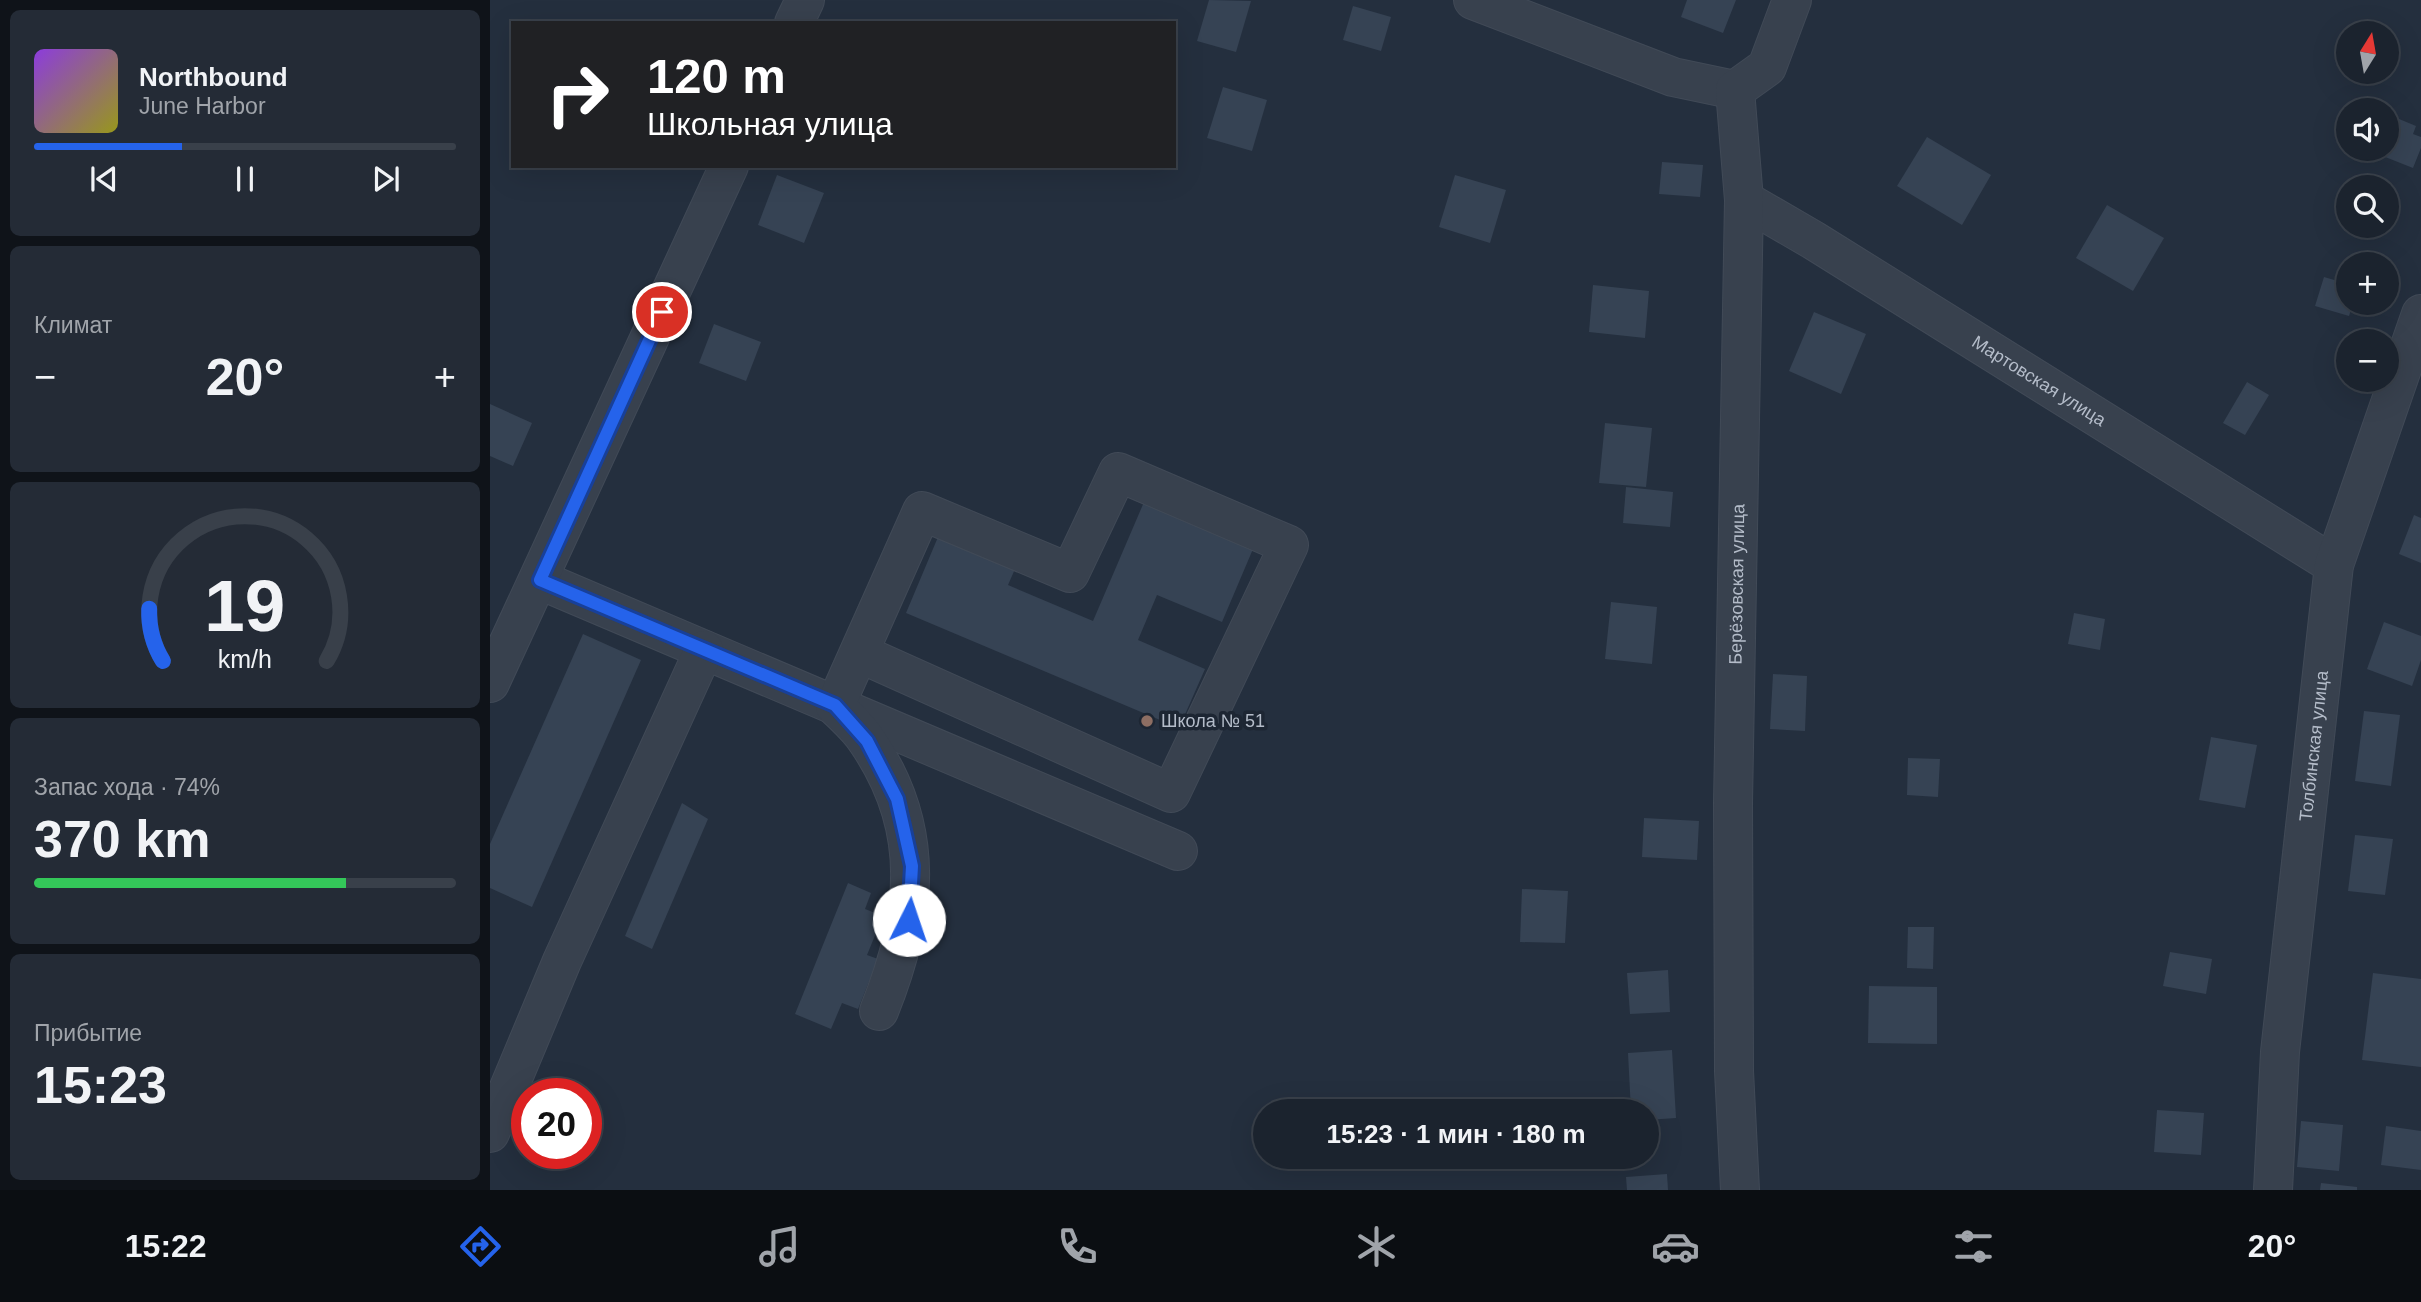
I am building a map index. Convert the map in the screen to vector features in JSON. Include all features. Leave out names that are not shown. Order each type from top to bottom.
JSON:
[{"type":"street","points":[[795,21],[805,0]]},
{"type":"street","points":[[1473,0],[1673,77],[1735,90],[1768,67],[1792,0]]},
{"type":"street","name":"Берёзовская улица","points":[[1735,90],[1744,200],[1733,803],[1734,1071],[1740,1190]]},
{"type":"street","points":[[490,683],[540,580],[728,168]]},
{"type":"street","name":"Мартовская улица","points":[[1744,200],[1813,240],[2334,565]]},
{"type":"street","name":"Толбинская улица","points":[[2273,1190],[2280,1052],[2334,565],[2421,314]]},
{"type":"street","points":[[835,705],[922,511],[1070,573],[1118,472],[1289,545],[1171,793],[859,653]]},
{"type":"street","points":[[540,580],[1178,851]]},
{"type":"street","points":[[490,1133],[562,961],[704,650]]},
{"type":"street","points":[[835,705],[867,741],[897,799],[912,866],[909,920],[896,971],[880,1011]]},
{"type":"building","points":[[1209,0],[1251,1],[1236,52],[1197,41]]},
{"type":"building","points":[[1687,0],[1736,0],[1723,33],[1681,17]]},
{"type":"building","points":[[1353,6],[1391,17],[1381,51],[1343,40]]},
{"type":"building","points":[[1223,87],[1267,100],[1252,151],[1207,138]]},
{"type":"building","points":[[2399,119],[2416,126],[2413,134],[2421,137],[2421,148],[2413,168],[2395,161],[2399,161]]},
{"type":"building","points":[[1927,137],[1991,175],[1962,225],[1897,186]]},
{"type":"building","points":[[1662,162],[1703,165],[1700,197],[1659,194]]},
{"type":"building","points":[[777,175],[824,193],[804,243],[758,225]]},
{"type":"building","points":[[1455,175],[1506,190],[1490,243],[1439,227]]},
{"type":"building","points":[[2107,205],[2164,238],[2133,291],[2076,258]]},
{"type":"building","points":[[2324,277],[2336,280],[2336,312],[2315,306]]},
{"type":"building","points":[[1593,285],[1649,291],[1645,338],[1589,332]]},
{"type":"building","points":[[1814,312],[1866,334],[1841,394],[1789,371]]},
{"type":"building","points":[[714,324],[761,342],[746,381],[699,363]]},
{"type":"building","points":[[2247,382],[2269,395],[2245,435],[2223,423]]},
{"type":"building","points":[[490,404],[532,423],[513,466],[490,456]]},
{"type":"building","points":[[1605,423],[1652,428],[1646,487],[1599,483]]},
{"type":"building","points":[[1626,487],[1673,492],[1670,527],[1623,523]]},
{"type":"building","points":[[1144,502],[1253,549],[1222,622],[1157,595],[1138,640],[1205,669],[1179,728],[906,613],[938,537],[1015,569],[1008,585],[1093,621]]},
{"type":"building","points":[[2414,515],[2421,518],[2421,563],[2399,554]]},
{"type":"building","points":[[1611,602],[1657,607],[1652,664],[1605,659]]},
{"type":"building","points":[[2074,613],[2105,619],[2100,650],[2068,644]]},
{"type":"building","points":[[2384,622],[2421,636],[2421,660],[2412,686],[2367,669]]},
{"type":"building","points":[[583,634],[641,660],[532,907],[490,888],[490,844]]},
{"type":"building","points":[[1773,674],[1807,676],[1805,731],[1770,729]]},
{"type":"building","points":[[2364,711],[2400,715],[2391,786],[2355,781]]},
{"type":"building","points":[[2211,737],[2257,745],[2245,808],[2199,800]]},
{"type":"building","points":[[1908,758],[1940,759],[1938,797],[1907,795]]},
{"type":"building","points":[[682,803],[708,819],[652,949],[625,936]]},
{"type":"building","points":[[1644,818],[1699,821],[1697,860],[1642,857]]},
{"type":"building","points":[[2355,835],[2393,839],[2385,895],[2348,891]]},
{"type":"building","points":[[848,883],[871,893],[865,909],[883,916],[867,955],[878,959],[858,1009],[842,1003],[831,1029],[795,1014]]},
{"type":"building","points":[[1522,889],[1568,891],[1565,943],[1520,942]]},
{"type":"building","points":[[1908,927],[1934,927],[1933,969],[1907,968]]},
{"type":"building","points":[[2170,952],[2212,959],[2206,994],[2163,986]]},
{"type":"building","points":[[1668,970],[1670,1012],[1630,1014],[1627,973]]},
{"type":"building","points":[[2373,973],[2421,979],[2421,1067],[2362,1060]]},
{"type":"building","points":[[1869,986],[1937,987],[1937,1044],[1868,1043]]},
{"type":"building","points":[[1672,1050],[1676,1118],[1659,1119],[1659,1099],[1630,1099],[1628,1053]]},
{"type":"building","points":[[1468,1097],[1468,1099],[1434,1099]]},
{"type":"building","points":[[2157,1110],[2204,1113],[2201,1155],[2154,1152]]},
{"type":"building","points":[[2301,1121],[2343,1125],[2339,1171],[2297,1167]]},
{"type":"building","points":[[2386,1126],[2421,1131],[2421,1170],[2381,1165]]},
{"type":"building","points":[[1667,1174],[1668,1190],[1627,1190],[1626,1177]]},
{"type":"building","points":[[2321,1183],[2357,1187],[2357,1190],[2320,1190]]},
{"type":"place","name":"Школа № 51","points":[[1147,721]]},
{"type":"route","points":[[662,312],[540,580],[835,705],[867,741],[897,799],[912,866],[909,920]]}]
